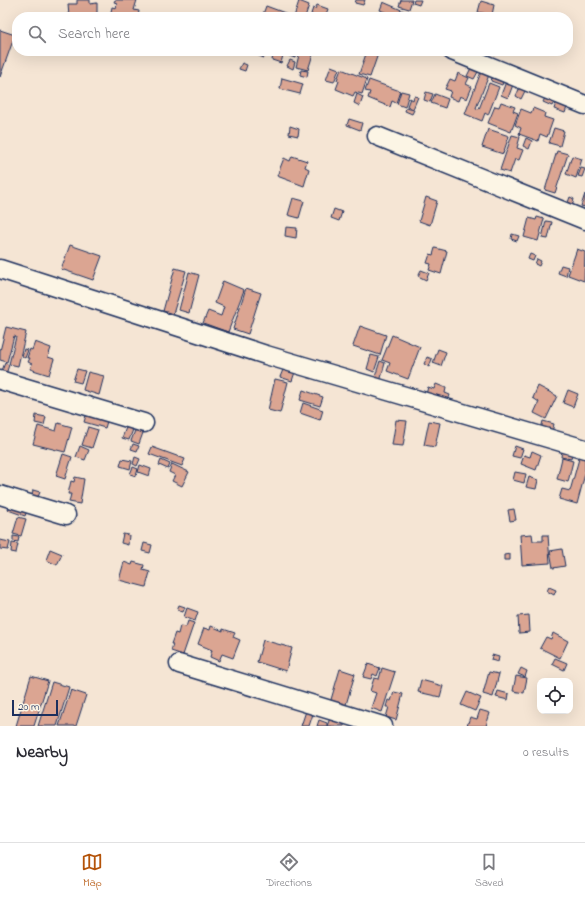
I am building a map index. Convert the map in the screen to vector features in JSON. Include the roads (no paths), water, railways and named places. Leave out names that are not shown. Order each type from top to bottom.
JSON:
[{"type":"street","points":[[464,56],[585,105]]},
{"type":"street","points":[[377,136],[585,220]]},
{"type":"street","points":[[0,269],[266,355],[585,449]]},
{"type":"street","points":[[0,380],[144,423]]},
{"type":"street","points":[[0,495],[66,515]]},
{"type":"street","points":[[180,664],[383,726]]}]
